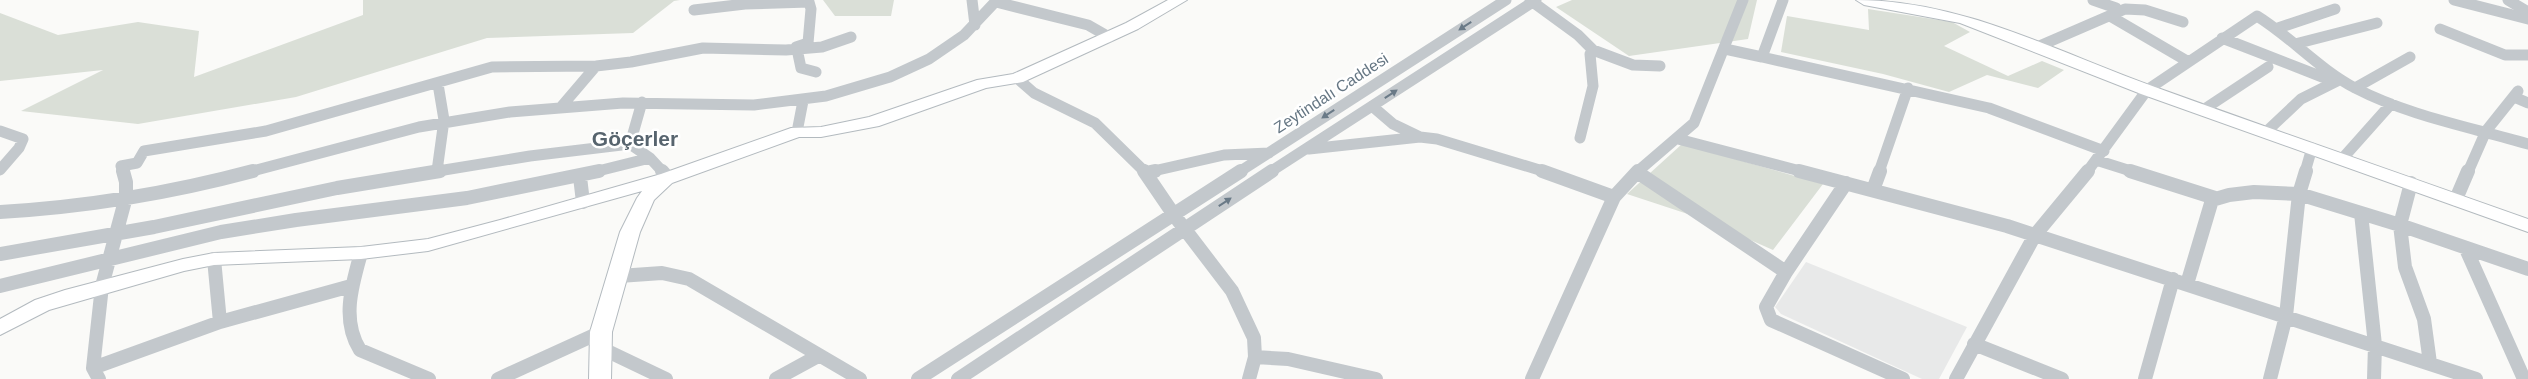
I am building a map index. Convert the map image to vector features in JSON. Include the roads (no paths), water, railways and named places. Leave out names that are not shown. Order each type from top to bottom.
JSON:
[{"type":"street","points":[[972,0],[975,25]]},
{"type":"street","points":[[0,328],[42,305],[183,264],[214,259],[361,253],[428,245],[668,178],[798,132],[821,132],[873,122],[983,84],[1017,78],[1109,37],[1179,0]]},
{"type":"street","name":"Zeytindalı Caddesi","points":[[918,379],[1506,0]]},
{"type":"street","points":[[1532,379],[1614,197],[1637,172],[1678,139],[1694,123],[1725,50],[1743,0]]},
{"type":"street","points":[[1762,57],[1783,0]]},
{"type":"street","points":[[1864,0],[1964,19],[2147,90],[2528,226]]},
{"type":"street","points":[[2092,0],[2113,12],[2155,44],[2187,61]]},
{"type":"street","points":[[2454,0],[2528,19]]},
{"type":"street","points":[[2508,0],[2528,12]]},
{"type":"street","points":[[0,212],[72,206],[208,183],[323,150],[444,120],[561,107],[642,102],[750,105],[803,101],[842,93],[884,80],[924,63],[957,43],[997,1],[1088,25],[1109,37]]},
{"type":"street","points":[[958,379],[1184,228],[1533,1],[1578,35],[1594,50],[1633,65],[1660,66]]},
{"type":"street","points":[[694,10],[745,4],[809,2],[811,9],[808,43],[791,49]]},
{"type":"street","points":[[2037,47],[2124,6],[2134,6],[2183,22]]},
{"type":"street","points":[[2278,28],[2335,9]]},
{"type":"street","points":[[1956,379],[2035,235],[2100,155],[2147,90],[2187,61],[2257,16],[2278,28],[2338,81]]},
{"type":"street","points":[[2295,44],[2377,23]]},
{"type":"street","points":[[2440,29],[2505,55],[2528,56]]},
{"type":"street","points":[[351,286],[220,322],[96,373],[102,286],[126,197],[126,182],[120,166],[137,163],[144,151],[266,131],[369,100],[438,84],[492,67],[596,66],[632,62],[703,48],[791,49],[822,47],[851,37]]},
{"type":"street","points":[[2222,38],[2338,81],[2391,104],[2528,144]]},
{"type":"street","points":[[791,49],[801,68],[816,72]]},
{"type":"street","points":[[1580,138],[1593,86],[1590,54],[1594,50]]},
{"type":"street","points":[[1725,50],[1908,88],[1989,108],[2100,155],[2215,198],[2239,194],[2286,192],[2299,194],[2400,225],[2528,269]]},
{"type":"street","points":[[2355,88],[2410,57]]},
{"type":"street","points":[[561,107],[596,66]]},
{"type":"street","points":[[2203,110],[2268,67]]},
{"type":"street","points":[[1017,78],[1034,93],[1095,123],[1146,173],[1174,215],[1232,291],[1254,338],[1255,357],[1249,379]]},
{"type":"street","points":[[2266,132],[2301,99],[2338,81]]},
{"type":"street","points":[[437,171],[444,120],[438,84]]},
{"type":"street","points":[[1873,190],[1908,88]]},
{"type":"street","points":[[2456,199],[2486,131],[2516,94],[2528,103]]},
{"type":"street","points":[[798,132],[803,101]]},
{"type":"street","points":[[630,144],[642,102]]},
{"type":"street","points":[[2342,159],[2391,104]]},
{"type":"street","points":[[1372,106],[1393,124],[1420,137],[1462,145],[1614,197]]},
{"type":"street","points":[[0,131],[23,139],[19,148],[0,170]]},
{"type":"street","points":[[1146,173],[1224,156],[1420,137]]},
{"type":"street","points":[[1678,139],[2035,235],[2476,379]]},
{"type":"street","points":[[0,254],[117,234],[267,201],[437,171],[630,144],[650,158],[668,178]]},
{"type":"street","points":[[2270,379],[2286,316],[2299,194],[2312,148]]},
{"type":"street","points":[[0,286],[111,258],[296,220],[355,215],[428,204],[580,177],[650,158]]},
{"type":"street","points":[[1637,172],[1786,272]]},
{"type":"street","points":[[580,177],[583,202]]},
{"type":"street","points":[[600,379],[601,340],[620,276],[630,232],[646,198],[668,178]]},
{"type":"street","points":[[1846,183],[1786,272],[1766,307],[1772,320],[1903,379]]},
{"type":"street","points":[[2411,183],[2400,225],[2405,267],[2424,319],[2430,364]]},
{"type":"street","points":[[2187,284],[2210,203],[2215,198]]},
{"type":"street","points":[[2362,213],[2375,345],[2374,379]]},
{"type":"street","points":[[2466,249],[2524,379]]},
{"type":"street","points":[[361,253],[351,286],[349,333],[352,342],[360,350],[429,379]]},
{"type":"street","points":[[214,259],[220,322]]},
{"type":"street","points":[[620,276],[662,273],[689,279],[860,379]]},
{"type":"street","points":[[2146,379],[2173,279]]},
{"type":"street","points":[[498,379],[560,348],[601,340],[666,379]]},
{"type":"street","points":[[1974,344],[2062,379]]},
{"type":"street","points":[[776,379],[818,356]]},
{"type":"street","points":[[1255,357],[1288,359],[1376,379]]},
{"type":"district","name":"Göçerler","points":[[635,138]]}]
